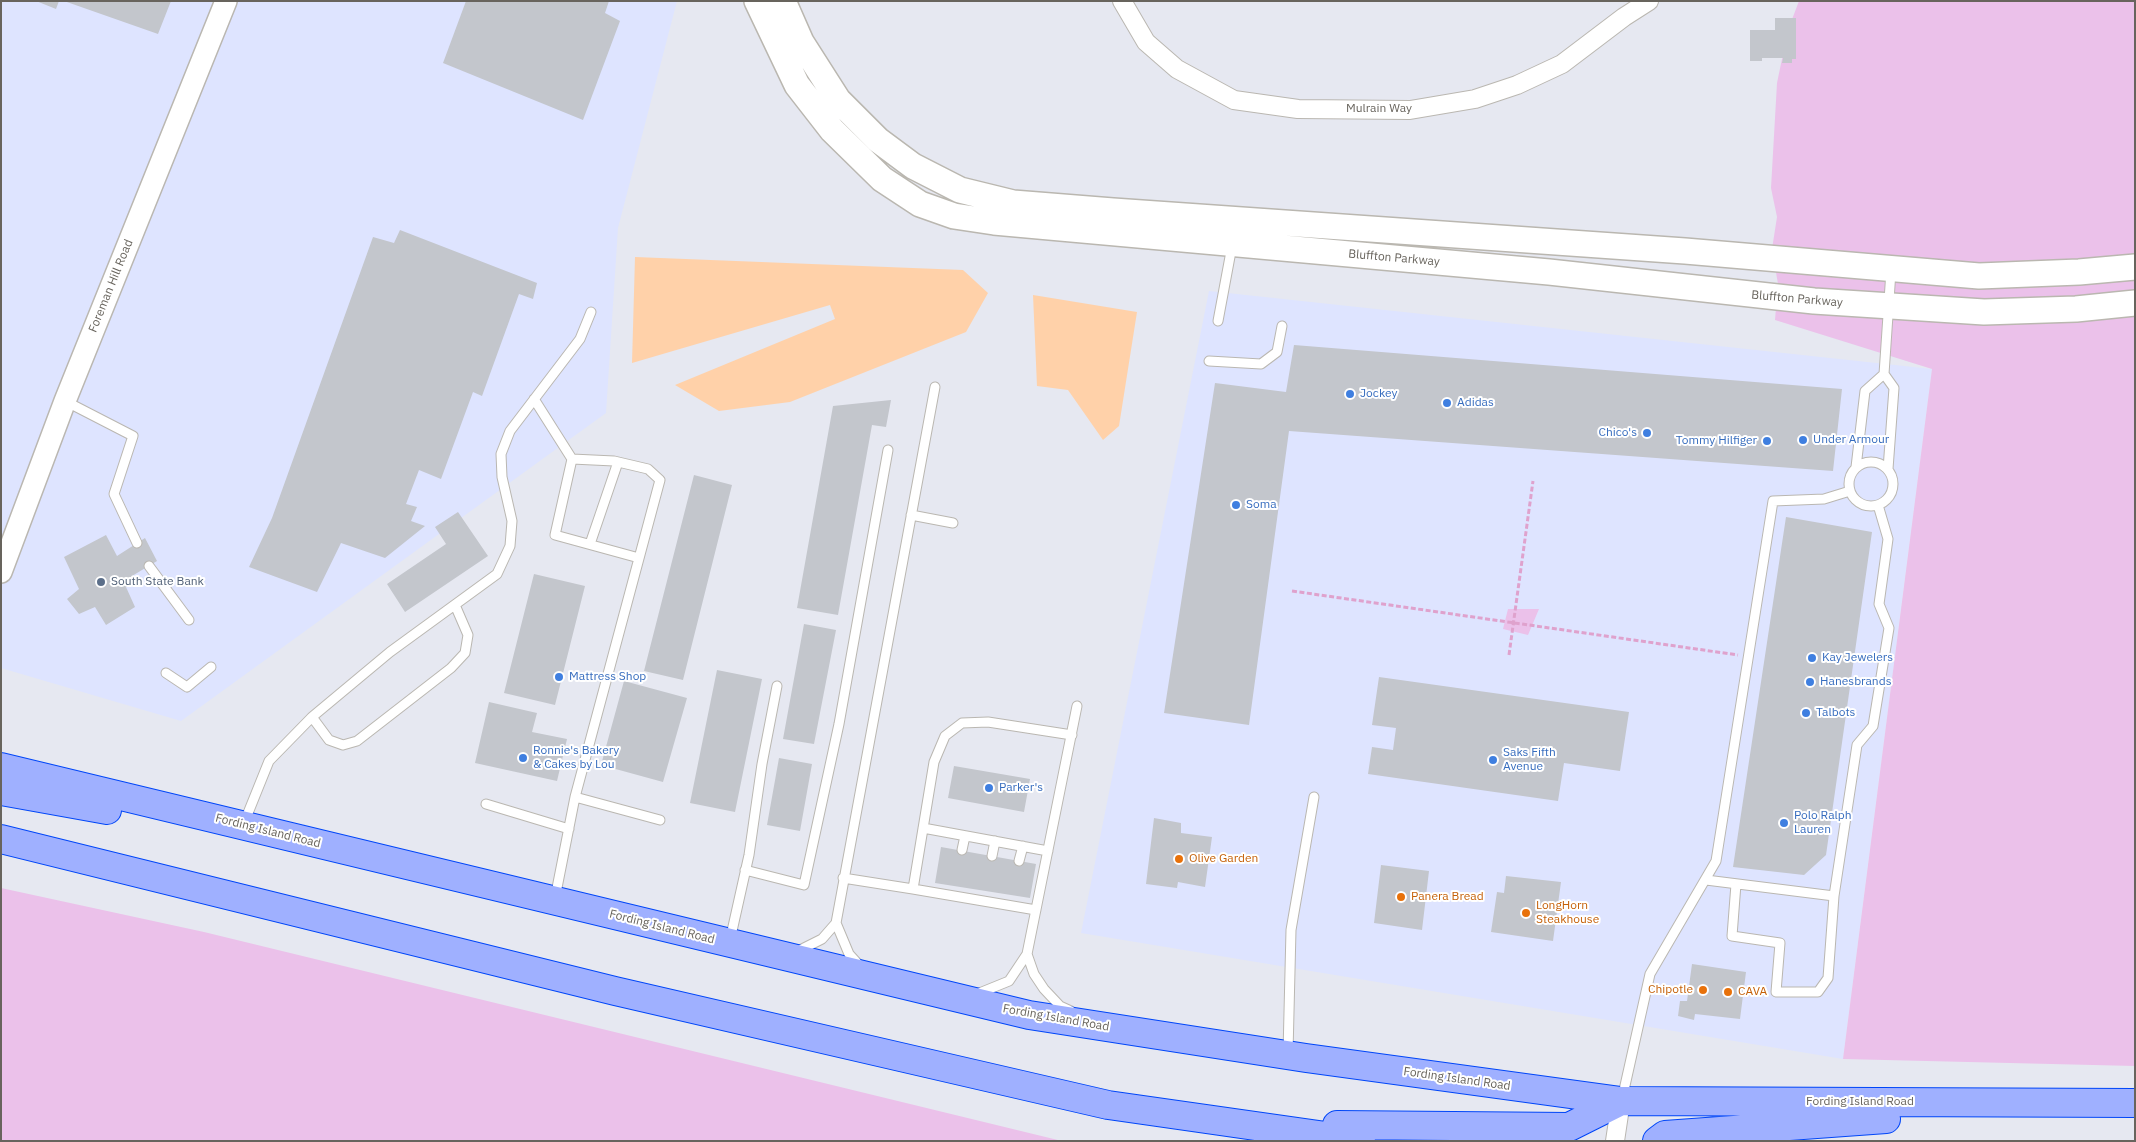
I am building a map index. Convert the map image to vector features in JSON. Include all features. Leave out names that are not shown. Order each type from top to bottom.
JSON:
[{"type":"highway","name":"Fording Island Road","points":[[1,767],[1029,1016],[1288,1056],[1621,1101],[2135,1104]]},
{"type":"highway","points":[[1,790],[240,834],[316,843]]},
{"type":"highway","points":[[1,840],[615,991],[1108,1105],[1361,1141]]},
{"type":"highway","points":[[1248,1124],[1569,1128],[1621,1101]]},
{"type":"highway","points":[[1657,1141],[1665,1135],[2089,1103]]},
{"type":"main road","name":"Bluffton Parkway","points":[[757,1],[797,84],[832,130],[882,179],[920,204],[954,216],[994,222],[1539,271],[1814,301],[1984,312],[2076,309],[2135,303]]},
{"type":"main road","points":[[782,1],[802,42],[838,100],[878,140],[913,166],[960,190],[1013,202],[1113,212],[1676,250],[1979,276],[2079,272],[2135,267]]},
{"type":"street","name":"Foreman Hill Road","points":[[1,572],[65,401],[226,1]]},
{"type":"street","name":"Mulrain Way","points":[[1122,1],[1146,42],[1177,69],[1234,100],[1298,109],[1401,110],[1476,99],[1517,85],[1562,64],[1624,17],[1649,1]]},
{"type":"street","points":[[1615,1141],[1621,1101]]},
{"type":"lane","points":[[1218,322],[1232,242]]},
{"type":"lane","points":[[1888,469],[1894,388],[1884,374],[1891,269]]},
{"type":"lane","points":[[243,825],[269,761],[312,717],[390,652],[497,574],[510,546],[512,521],[502,478],[501,454],[510,431],[580,339],[591,312]]},
{"type":"lane","points":[[1209,361],[1261,364],[1277,352],[1282,326]]},
{"type":"lane","points":[[1856,467],[1865,391],[1884,374]]},
{"type":"lane","points":[[870,977],[849,954],[836,923],[935,387]]},
{"type":"lane","points":[[534,400],[572,458],[555,535],[639,558]]},
{"type":"lane","points":[[65,401],[132,436],[114,494],[137,544]]},
{"type":"lane","points":[[745,870],[804,885],[840,724],[888,450]]},
{"type":"lane","points":[[555,901],[575,797],[660,480],[648,469],[618,462],[572,458]]},
{"type":"lane","points":[[590,544],[618,462]]},
{"type":"lane","points":[[1873,462],[1881,464],[1888,469],[1894,485],[1886,501],[1870,506],[1861,504],[1854,499],[1849,483],[1851,474],[1856,467],[1864,463],[1873,462]]},
{"type":"lane","points":[[1621,1101],[1650,974],[1716,862],[1772,501],[1824,499],[1850,491]]},
{"type":"lane","points":[[1736,884],[1732,936],[1780,944],[1776,992],[1818,992],[1828,978],[1834,896],[1857,745],[1873,726],[1889,628],[1879,604],[1888,539],[1878,505]]},
{"type":"lane","points":[[911,515],[953,523]]},
{"type":"lane","points":[[149,566],[189,620]]},
{"type":"lane","points":[[312,717],[329,740],[343,745],[357,741],[443,674],[465,654],[468,635],[455,605]]},
{"type":"lane","points":[[166,673],[188,687],[211,667]]},
{"type":"lane","points":[[730,943],[745,870],[777,686]]},
{"type":"lane","points":[[944,995],[978,994],[995,988],[1009,981],[1027,954],[1078,706]]},
{"type":"lane","points":[[913,890],[934,762],[945,736],[962,723],[988,722],[1072,735]]},
{"type":"lane","points":[[575,797],[660,820]]},
{"type":"lane","points":[[1288,1056],[1291,930],[1314,797]]},
{"type":"lane","points":[[486,804],[569,829]]},
{"type":"lane","points":[[923,828],[1048,851]]},
{"type":"lane","points":[[962,850],[965,836]]},
{"type":"lane","points":[[992,856],[995,841]]},
{"type":"lane","points":[[1019,860],[1022,846]]},
{"type":"lane","points":[[843,878],[1036,910]]},
{"type":"lane","points":[[1706,880],[1834,896]]},
{"type":"lane","points":[[955,897],[956,886]]},
{"type":"lane","points":[[983,902],[985,891]]},
{"type":"lane","points":[[1011,906],[1013,896]]},
{"type":"lane","points":[[786,957],[822,939],[836,923]]},
{"type":"lane","points":[[1027,954],[1034,974],[1044,990],[1060,1006],[1101,1027]]},
{"type":"path","points":[[1509,656],[1533,481]]},
{"type":"path","points":[[1292,591],[1748,656]]},
{"type":"shaded area","points":[[1,1],[677,1],[618,228],[606,413],[181,721],[1,668]]},
{"type":"shaded area","points":[[1799,1],[2135,1],[2135,1066],[1843,1059],[1932,369],[1775,320],[1778,284],[1772,249],[1777,217],[1771,188],[1777,83],[1788,30]]},
{"type":"shaded area","points":[[635,257],[963,270],[988,293],[966,332],[790,402],[719,411],[675,385],[835,319],[830,305],[632,363]]},
{"type":"shaded area","points":[[1209,291],[1932,369],[1843,1059],[1081,933]]},
{"type":"shaded area","points":[[1033,295],[1137,312],[1119,426],[1103,440],[1068,390],[1037,386]]},
{"type":"shaded area","points":[[1508,609],[1539,609],[1528,635],[1503,629]]},
{"type":"shaded area","points":[[1,888],[204,932],[1062,1141],[1,1141]]},
{"type":"building","points":[[36,1],[59,1],[56,9]]},
{"type":"building","points":[[64,1],[171,1],[158,34]]},
{"type":"building","points":[[466,1],[609,1],[605,13],[620,21],[583,120],[443,63]]},
{"type":"building","points":[[1775,18],[1796,18],[1796,59],[1792,59],[1792,63],[1782,63],[1783,58],[1762,58],[1762,61],[1750,61],[1750,30],[1775,30]]},
{"type":"building","points":[[400,230],[537,283],[533,299],[519,294],[482,396],[473,392],[441,479],[419,470],[406,504],[417,507],[411,521],[425,526],[385,558],[341,543],[317,592],[249,567],[272,518],[373,237],[394,243]]},
{"type":"building","points":[[1294,345],[1842,389],[1833,471],[1289,431],[1249,725],[1164,713],[1215,383],[1286,392]]},
{"type":"building","points":[[891,400],[886,427],[872,425],[838,615],[797,608],[833,406]]},
{"type":"building","points":[[694,475],[732,485],[683,680],[644,671]]},
{"type":"building","points":[[458,512],[488,556],[405,612],[387,584],[446,544],[435,527]]},
{"type":"building","points":[[1786,517],[1872,532],[1826,855],[1804,875],[1733,867]]},
{"type":"building","points":[[106,535],[117,556],[145,538],[157,561],[132,576],[135,581],[126,587],[135,607],[106,625],[95,607],[79,614],[67,599],[79,589],[64,557]]},
{"type":"building","points":[[534,574],[585,586],[555,705],[504,693]]},
{"type":"building","points":[[804,624],[836,630],[814,744],[783,739]]},
{"type":"building","points":[[717,670],[762,679],[735,812],[690,803]]},
{"type":"building","points":[[1379,677],[1629,712],[1620,771],[1564,763],[1558,801],[1368,774],[1372,747],[1393,750],[1396,728],[1372,725]]},
{"type":"building","points":[[624,681],[687,698],[663,782],[601,765]]},
{"type":"building","points":[[489,702],[537,713],[532,732],[567,739],[557,781],[475,763]]},
{"type":"building","points":[[779,758],[812,764],[800,831],[767,825]]},
{"type":"building","name":"Parker's","points":[[954,766],[1030,779],[1024,812],[948,798]]},
{"type":"building","name":"Olive Garden","points":[[1154,818],[1181,823],[1181,833],[1212,837],[1205,887],[1178,882],[1177,888],[1146,884]]},
{"type":"building","points":[[941,847],[1036,864],[1030,898],[935,883]]},
{"type":"building","name":"Panera Bread","points":[[1381,865],[1429,871],[1422,930],[1374,923]]},
{"type":"building","name":"LongHorn Steakhouse","points":[[1506,876],[1561,882],[1553,941],[1491,932],[1497,892],[1504,893]]},
{"type":"building","points":[[1692,964],[1746,972],[1740,1019],[1695,1014],[1694,1020],[1678,1016],[1680,1001],[1687,1001]]},
{"type":"place","name":"Jockey","points":[[1350,394]]},
{"type":"place","name":"Adidas","points":[[1447,403]]},
{"type":"place","name":"Chico's","points":[[1647,433]]},
{"type":"place","name":"Under Armour","points":[[1803,440]]},
{"type":"place","name":"Tommy Hilfiger","points":[[1767,441]]},
{"type":"place","name":"Soma","points":[[1236,505]]},
{"type":"place","name":"South State Bank","points":[[101,582]]},
{"type":"place","name":"Kay Jewelers","points":[[1812,658]]},
{"type":"place","name":"Mattress Shop","points":[[559,677]]},
{"type":"place","name":"Hanesbrands","points":[[1810,682]]},
{"type":"place","name":"Talbots","points":[[1806,713]]},
{"type":"place","name":"Ronnie's Bakery & Cakes by Lou","points":[[523,758]]},
{"type":"place","name":"Saks Fifth Avenue","points":[[1493,760]]},
{"type":"place","name":"Parker's","points":[[989,788]]},
{"type":"place","name":"Polo Ralph Lauren","points":[[1784,823]]},
{"type":"place","name":"Olive Garden","points":[[1179,859]]},
{"type":"place","name":"Panera Bread","points":[[1401,897]]},
{"type":"place","name":"LongHorn Steakhouse","points":[[1526,913]]},
{"type":"place","name":"Chipotle","points":[[1703,990]]},
{"type":"place","name":"CAVA","points":[[1728,992]]}]
